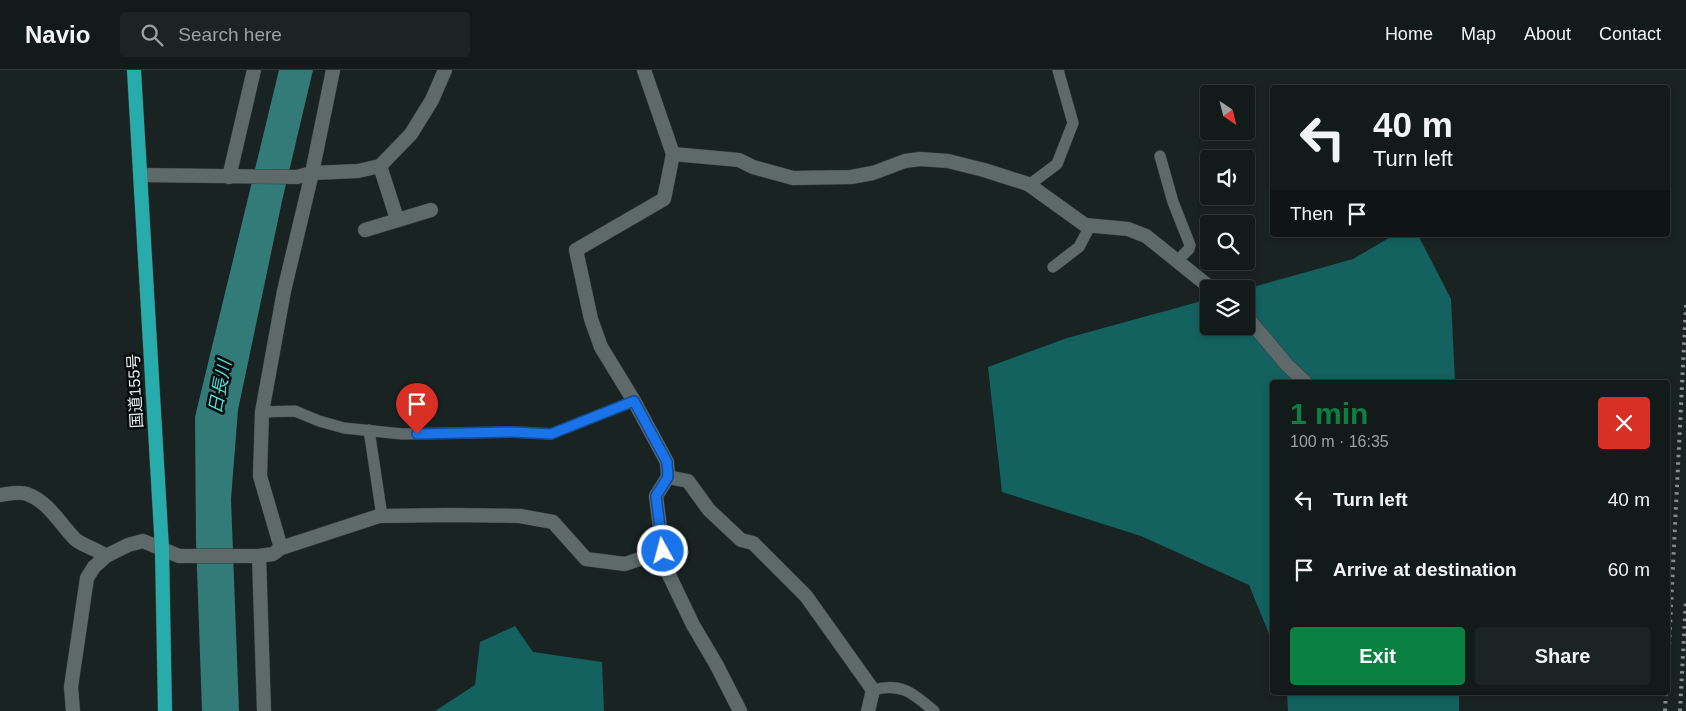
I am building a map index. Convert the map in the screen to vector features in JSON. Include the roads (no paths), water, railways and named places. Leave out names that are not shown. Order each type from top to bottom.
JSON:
[{"type":"highway","name":"国道155号","points":[[134,70],[162,549],[165,711]]},
{"type":"street","points":[[228,176],[254,70]]},
{"type":"street","points":[[281,548],[260,476],[262,412],[284,291],[312,173],[333,70]]},
{"type":"street","points":[[141,175],[297,177],[312,173],[358,171],[380,166],[411,134],[432,100],[445,70]]},
{"type":"street","points":[[644,70],[673,154],[664,198],[576,250],[591,319],[600,347],[634,401],[667,462],[668,477],[656,496],[663,551],[669,575],[693,625],[740,711]]},
{"type":"street","points":[[673,154],[739,160],[753,167],[793,178],[851,178],[873,173],[905,161],[948,161],[984,170],[1029,185],[1085,225],[1128,229],[1146,236],[1201,280]]},
{"type":"street","points":[[380,166],[397,219]]},
{"type":"street","points":[[365,230],[431,210]]},
{"type":"street","points":[[1255,327],[1303,380]]},
{"type":"street","points":[[668,477],[688,481],[709,510],[741,540],[753,543],[806,596],[873,690],[868,711]]},
{"type":"street","points":[[0,494],[26,493],[43,503],[76,540],[98,550],[106,556]]},
{"type":"street","points":[[73,711],[71,687],[86,578],[106,556],[143,541],[179,556],[259,556],[273,554],[281,548],[382,516],[520,516],[553,522],[586,559],[625,564],[663,551]]},
{"type":"street","points":[[259,556],[264,711]]},
{"type":"lane","points":[[1029,185],[1057,164],[1073,123],[1058,70]]},
{"type":"lane","points":[[1160,156],[1173,202],[1190,245],[1189,250],[1177,260]]},
{"type":"lane","points":[[1053,267],[1079,247],[1090,226]]},
{"type":"lane","points":[[262,412],[295,411],[319,421],[344,428],[402,434],[513,432],[551,434],[634,401]]},
{"type":"lane","points":[[369,430],[382,516]]},
{"type":"lane","points":[[873,690],[886,686],[898,687],[915,695],[934,711]]},
{"type":"water","name":"日長川","points":[[279,70],[313,70],[282,201],[238,410],[231,499],[239,711],[202,711],[196,541],[195,417]]},
{"type":"railway","points":[[1670,627],[1686,305]]},
{"type":"railway","points":[[1680,711],[1686,599]]},
{"type":"railway","points":[[1665,711],[1666,695]]}]
